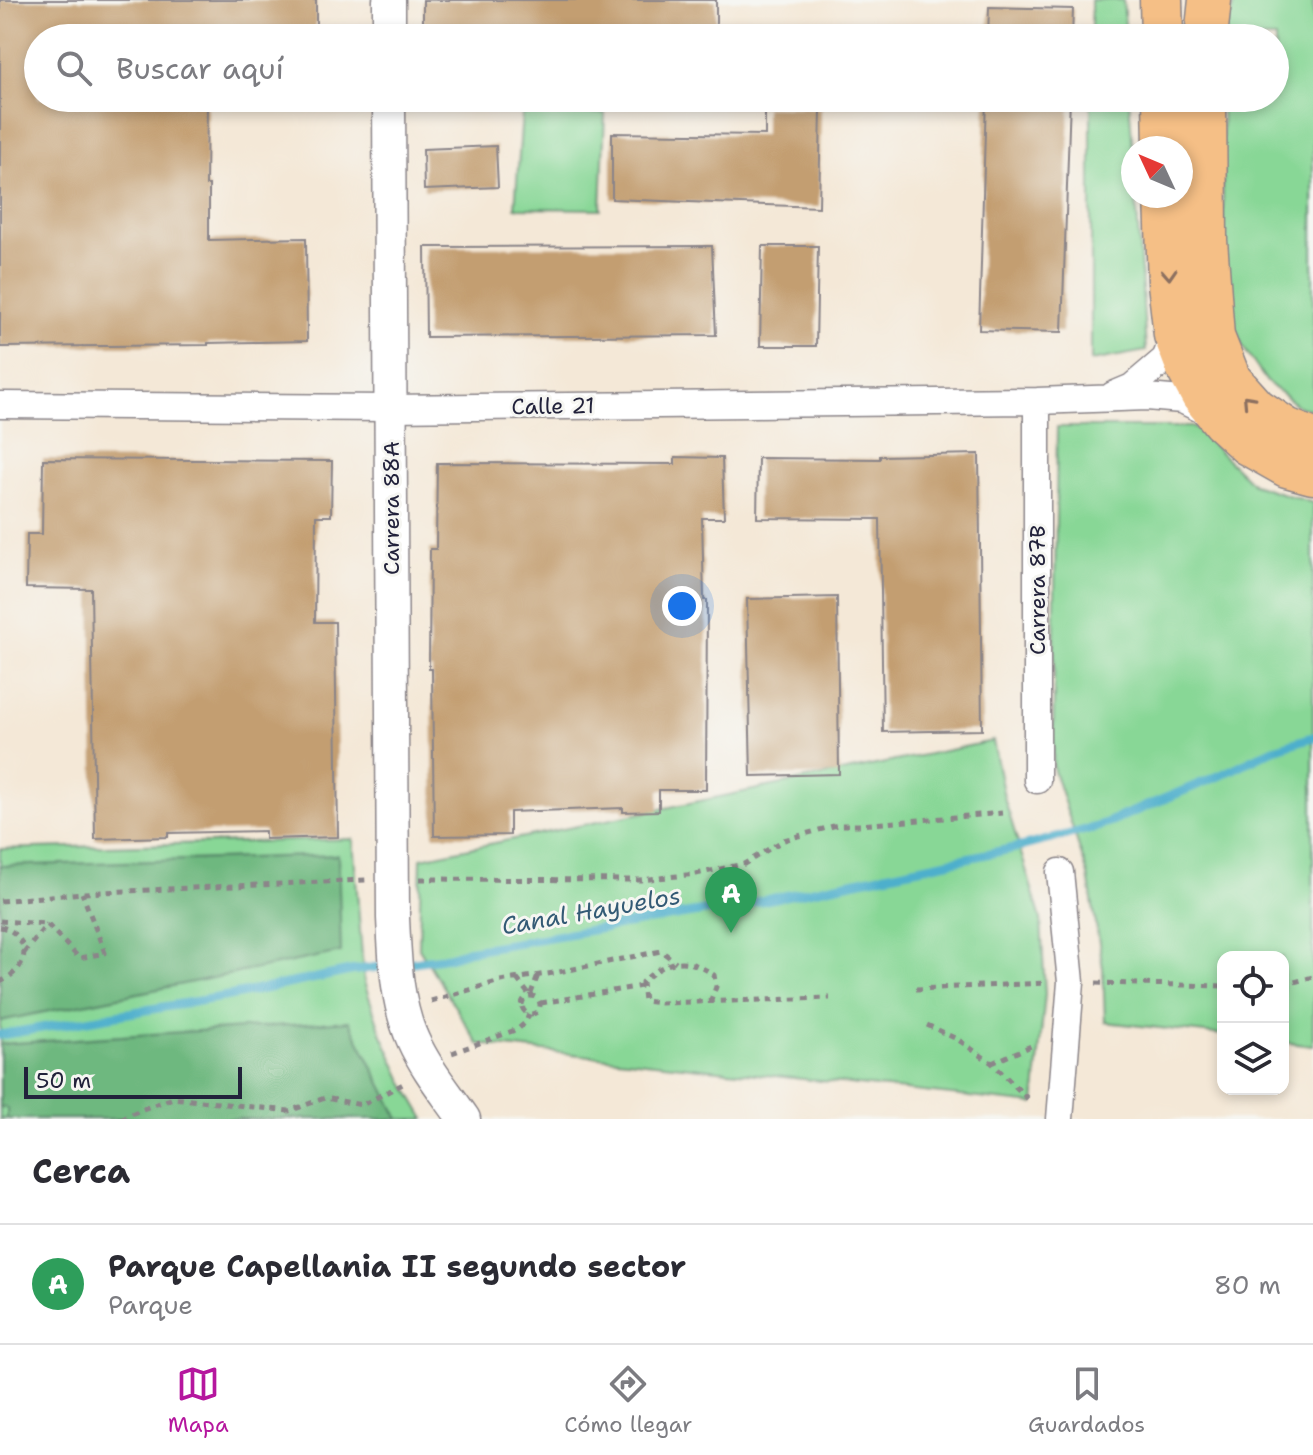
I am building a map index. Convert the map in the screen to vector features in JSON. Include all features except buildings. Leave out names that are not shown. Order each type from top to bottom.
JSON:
[{"type":"main road","points":[[1161,0],[1162,24]]},
{"type":"main road","points":[[1207,24],[1210,0]]},
{"type":"main road","points":[[1164,112],[1165,136]]},
{"type":"main road","points":[[1205,112],[1206,240],[1213,337],[1230,380],[1256,409],[1286,429],[1313,440]]},
{"type":"main road","points":[[1166,208],[1169,283],[1175,335],[1202,395],[1223,421],[1248,444],[1287,466],[1313,473]]},
{"type":"street","points":[[389,0],[389,24]]},
{"type":"street","name":"Carrera 88A","points":[[389,112],[393,918],[396,972],[413,1039],[464,1119]]},
{"type":"street","name":"Calle 21","points":[[1106,398],[1132,387],[1150,374],[1165,359],[1175,335]]},
{"type":"street","name":"Calle 21","points":[[0,405],[391,408],[1147,397],[1182,400],[1223,421]]},
{"type":"street","name":"Carrera 87B","points":[[1037,401],[1037,780]]},
{"type":"street","points":[[1060,872],[1071,982],[1060,1119]]},
{"type":"path","points":[[0,901],[82,893],[393,879],[640,880],[696,874],[744,864],[784,840],[837,825],[1002,813]]},
{"type":"path","points":[[0,921],[47,924],[79,958],[105,953],[82,893]]},
{"type":"path","points":[[0,982],[21,964],[24,953],[47,924]]},
{"type":"path","points":[[0,927],[10,929],[19,938],[24,953]]},
{"type":"path","points":[[404,1013],[435,999],[500,981],[661,951],[676,962]]},
{"type":"path","points":[[710,1002],[716,987],[714,975],[699,964],[676,962],[656,969],[642,982],[644,1001],[660,1003],[710,1002],[830,998]]},
{"type":"path","points":[[538,975],[530,996],[521,1004],[529,1014],[538,1012],[541,1003]]},
{"type":"path","points":[[1289,983],[1313,977]]},
{"type":"path","points":[[517,979],[530,996],[541,1003]]},
{"type":"path","points":[[916,989],[1071,982],[1217,986]]},
{"type":"path","points":[[541,1003],[641,986]]},
{"type":"path","points":[[121,1119],[173,1098],[289,1111],[325,1098],[362,1105],[405,1083],[427,1065],[453,1052],[518,1029],[529,1014]]},
{"type":"path","points":[[927,1025],[957,1039],[992,1063],[1029,1100]]},
{"type":"path","points":[[992,1063],[1031,1046]]},
{"type":"path","points":[[138,1119],[140,1110]]},
{"type":"green space","points":[[1091,0],[1123,0],[1125,24],[1091,24]]},
{"type":"green space","points":[[1235,0],[1313,0],[1313,410],[1299,407],[1267,382],[1243,347],[1224,302],[1222,112],[1289,112],[1289,24],[1228,24]]},
{"type":"green space","points":[[1091,112],[1130,112],[1132,136],[1121,136],[1121,208],[1137,208],[1146,351],[1091,361]]},
{"type":"green space","points":[[605,113],[601,209],[515,208],[522,114]]},
{"type":"green space","points":[[1057,427],[1194,427],[1253,484],[1313,503],[1313,1046],[1289,1043],[1289,951],[1217,951],[1217,1034],[1105,1022],[1103,968],[1088,875],[1053,768]]},
{"type":"green space","points":[[993,741],[1004,797],[1041,919],[1045,994],[1034,1104],[478,1044],[419,948],[421,858]]},
{"type":"green space","points":[[353,839],[364,982],[382,1035],[425,1119],[0,1119],[0,849]]},
{"type":"green space","points":[[338,855],[341,952],[0,1021],[0,866]]},
{"type":"green space","points":[[349,1021],[399,1119],[7,1119],[7,1108],[0,1107],[0,1044]]},
{"type":"waterway","name":"Canal Hayuelos","points":[[0,1035],[234,995],[350,971],[449,957],[467,951],[746,904],[1020,847],[1097,827],[1221,775],[1274,749],[1313,737]]},
{"type":"place","name":"Parque Capellania II segundo sector","points":[[731,933]]}]
